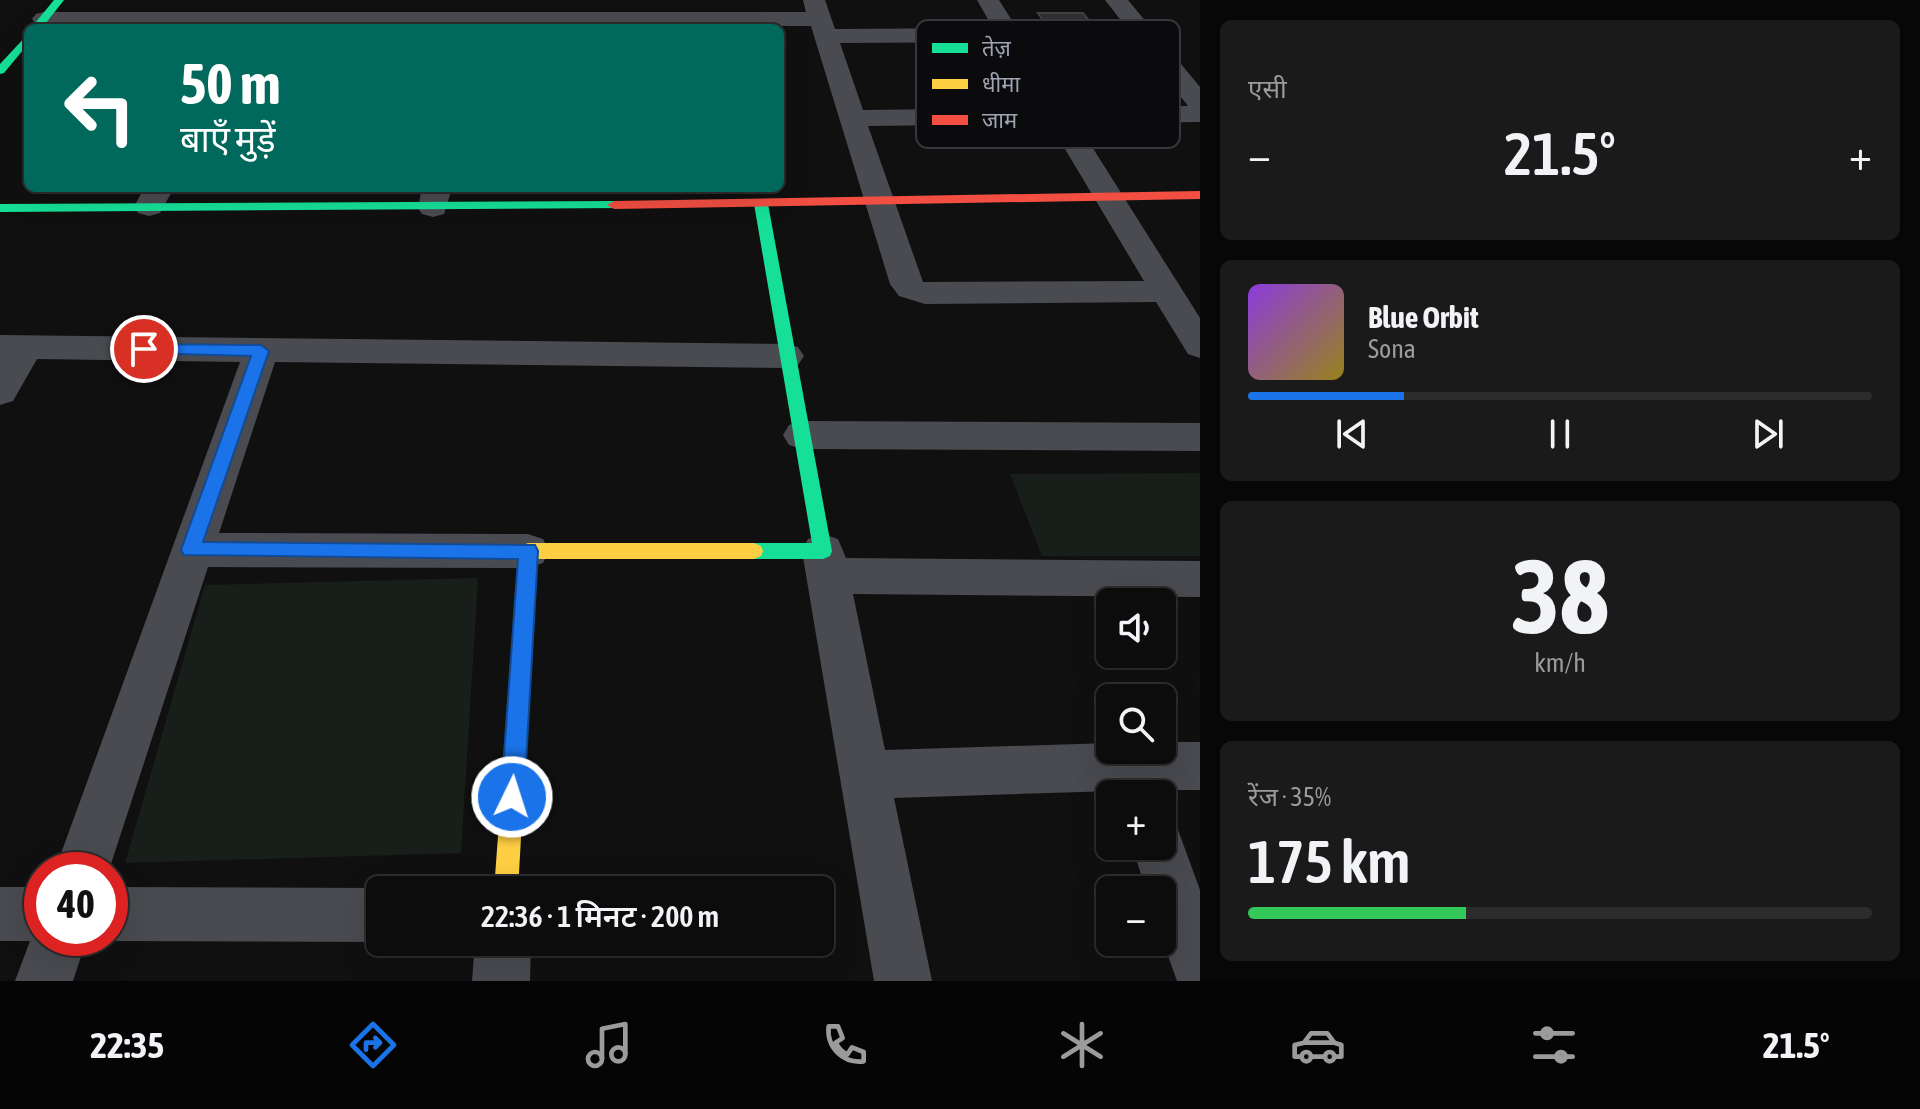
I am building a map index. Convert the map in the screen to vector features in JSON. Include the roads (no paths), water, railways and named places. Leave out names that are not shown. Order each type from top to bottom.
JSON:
[{"type":"street","points":[[40,23],[59,0]]},
{"type":"street","points":[[988,0],[1001,20]]},
{"type":"street","points":[[1116,0],[1132,20]]},
{"type":"street","points":[[40,23],[242,24],[476,16],[656,24],[820,18],[916,27]]},
{"type":"street","points":[[820,18],[882,201],[906,284],[916,291],[1167,291]]},
{"type":"street","points":[[0,71],[24,42]]},
{"type":"street","points":[[1180,79],[1200,104]]},
{"type":"street","points":[[1180,114],[1200,114]]},
{"type":"street","points":[[853,118],[916,118]]},
{"type":"street","points":[[1079,148],[1200,346]]},
{"type":"street","points":[[0,208],[154,197],[673,196],[761,204],[1200,195]]},
{"type":"street","points":[[761,204],[786,356],[903,981]]},
{"type":"street","points":[[0,392],[13,347],[786,356]]},
{"type":"street","points":[[88,852],[261,351]]},
{"type":"street","points":[[802,435],[1200,437]]},
{"type":"street","points":[[191,550],[528,551],[1200,579]]},
{"type":"street","points":[[507,876],[528,551]]},
{"type":"street","points":[[865,775],[1136,780],[1200,766]]},
{"type":"street","points":[[1163,860],[1200,969]]},
{"type":"street","points":[[0,914],[24,914]]},
{"type":"street","points":[[128,914],[366,915]]},
{"type":"street","points":[[44,981],[53,956]]},
{"type":"street","points":[[501,981],[502,956]]}]
